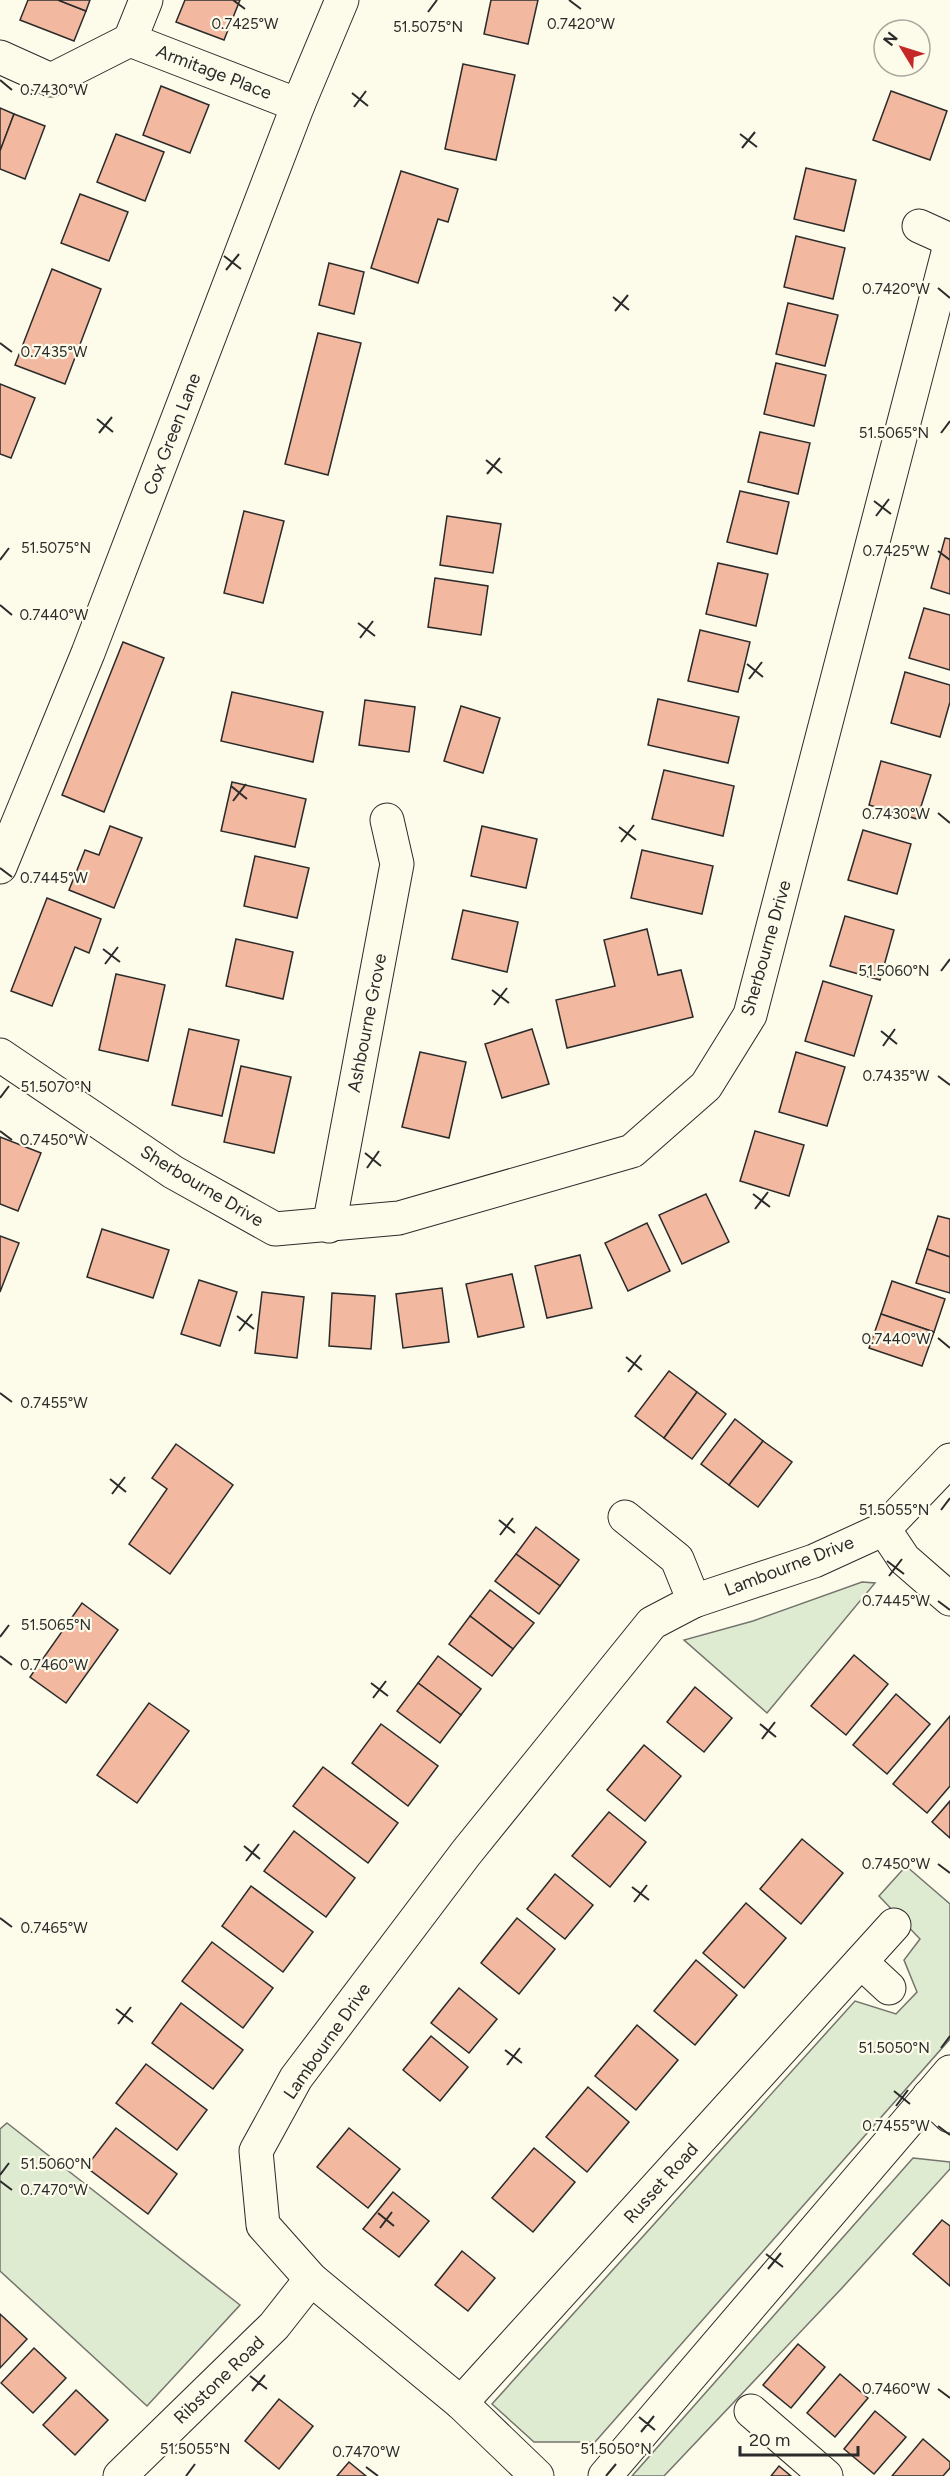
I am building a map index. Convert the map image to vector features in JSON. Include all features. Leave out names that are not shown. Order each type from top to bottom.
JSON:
[{"type":"street","points":[[0,57],[51,80],[130,40],[146,0]]},
{"type":"street","name":"Cox Green Lane","points":[[0,867],[88,653],[298,105],[342,0]]},
{"type":"street","name":"Armitage Place","points":[[130,40],[298,105]]},
{"type":"street","points":[[919,226],[950,240]]},
{"type":"street","name":"Sherbourne Drive","points":[[0,1055],[173,1172],[275,1229],[399,1218],[632,1151],[706,1086],[750,1015],[950,245]]},
{"type":"street","name":"Ashbourne Grove","points":[[328,1226],[396,864],[387,820]]},
{"type":"street","name":"Lambourne Drive","points":[[537,2476],[461,2403],[311,2279],[263,2225],[256,2151],[296,2078],[466,1853],[652,1623],[694,1601],[814,1562],[884,1529],[950,1460]]},
{"type":"street","points":[[626,1517],[678,1559],[694,1601]]},
{"type":"street","points":[[884,1529],[904,1559],[950,1599]]},
{"type":"street","name":"Russet Road","points":[[461,2403],[894,1925]]},
{"type":"street","points":[[861,1962],[890,1988]]},
{"type":"street","points":[[605,2476],[943,2095]]},
{"type":"street","name":"Ribstone Road","points":[[120,2476],[274,2326],[311,2279]]},
{"type":"street","points":[[751,2411],[826,2476]]},
{"type":"green space","points":[[862,1582],[875,1583],[767,1713],[684,1640],[753,1621]]},
{"type":"green space","points":[[906,1866],[950,1904],[950,2039],[595,2442],[534,2442],[492,2404],[855,2001],[896,2014],[917,1992],[904,1960],[920,1939],[879,1896]]},
{"type":"green space","points":[[7,2123],[240,2305],[147,2406],[0,2271],[0,2129]]},
{"type":"green space","points":[[913,2158],[950,2162],[950,2169],[842,2288],[664,2476],[632,2476]]},
{"type":"building","points":[[28,0],[58,0],[86,11],[74,41],[20,20]]},
{"type":"building","points":[[58,0],[90,0],[86,11]]},
{"type":"building","points":[[185,0],[240,0],[224,40],[176,22]]},
{"type":"building","points":[[491,0],[538,0],[528,44],[484,34]]},
{"type":"building","points":[[463,64],[515,75],[496,160],[445,149]]},
{"type":"building","points":[[161,86],[209,105],[190,153],[143,135]]},
{"type":"building","points":[[891,91],[947,111],[930,160],[873,140]]},
{"type":"building","points":[[0,108],[14,114],[0,151]]},
{"type":"building","points":[[14,114],[45,126],[25,179],[0,169],[0,151]]},
{"type":"building","points":[[116,134],[164,152],[145,201],[97,182]]},
{"type":"building","points":[[806,168],[856,180],[844,231],[794,219]]},
{"type":"building","points":[[401,171],[458,189],[448,222],[438,219],[418,283],[371,268]]},
{"type":"building","points":[[80,194],[128,212],[109,261],[61,243]]},
{"type":"building","points":[[796,236],[845,248],[833,299],[784,287]]},
{"type":"building","points":[[329,263],[364,272],[354,314],[319,305]]},
{"type":"building","points":[[52,269],[101,289],[65,384],[15,365]]},
{"type":"building","points":[[788,303],[838,315],[825,366],[776,354]]},
{"type":"building","points":[[318,333],[361,343],[328,475],[285,464]]},
{"type":"building","points":[[776,363],[826,375],[814,426],[764,414]]},
{"type":"building","points":[[0,384],[35,398],[11,458],[0,454]]},
{"type":"building","points":[[760,432],[810,443],[798,494],[748,482]]},
{"type":"building","points":[[740,491],[789,502],[777,554],[727,542]]},
{"type":"building","points":[[244,511],[284,521],[263,603],[224,593]]},
{"type":"building","points":[[447,516],[501,524],[493,573],[440,565]]},
{"type":"building","points":[[945,538],[950,539],[950,594],[931,588]]},
{"type":"building","points":[[718,563],[768,574],[756,626],[706,614]]},
{"type":"building","points":[[435,578],[488,586],[481,635],[428,627]]},
{"type":"building","points":[[924,608],[950,615],[950,670],[909,658]]},
{"type":"building","points":[[700,630],[750,642],[738,692],[688,681]]},
{"type":"building","points":[[123,642],[164,658],[104,812],[62,795]]},
{"type":"building","points":[[905,672],[950,685],[950,702],[940,737],[891,723]]},
{"type":"building","points":[[232,692],[323,712],[313,762],[221,741]]},
{"type":"building","points":[[658,699],[739,717],[728,763],[648,745]]},
{"type":"building","points":[[365,700],[415,707],[409,752],[359,745]]},
{"type":"building","points":[[461,706],[500,718],[483,773],[444,761]]},
{"type":"building","points":[[881,761],[931,775],[917,819],[869,805]]},
{"type":"building","points":[[664,770],[734,786],[723,836],[652,819]]},
{"type":"building","points":[[232,782],[306,799],[295,847],[221,831]]},
{"type":"building","points":[[110,826],[142,838],[114,908],[69,890],[85,850],[99,855]]},
{"type":"building","points":[[482,826],[537,839],[526,888],[471,876]]},
{"type":"building","points":[[863,830],[911,844],[897,894],[848,880]]},
{"type":"building","points":[[642,850],[713,866],[702,914],[631,898]]},
{"type":"building","points":[[255,856],[309,868],[297,918],[244,906]]},
{"type":"building","points":[[47,898],[101,919],[89,953],[75,947],[52,1006],[11,991]]},
{"type":"building","points":[[463,910],[518,922],[507,972],[452,959]]},
{"type":"building","points":[[845,916],[894,930],[880,980],[830,966]]},
{"type":"building","points":[[647,929],[658,975],[681,970],[693,1017],[567,1048],[556,1000],[615,986],[604,940]]},
{"type":"building","points":[[236,939],[293,952],[283,999],[226,986]]},
{"type":"building","points":[[116,974],[165,985],[148,1061],[99,1050]]},
{"type":"building","points":[[823,981],[872,996],[854,1056],[805,1041]]},
{"type":"building","points":[[189,1029],[239,1040],[222,1116],[172,1105]]},
{"type":"building","points":[[532,1029],[549,1084],[502,1098],[485,1044]]},
{"type":"building","points":[[420,1052],[466,1062],[449,1138],[402,1127]]},
{"type":"building","points":[[796,1052],[845,1067],[827,1126],[779,1112]]},
{"type":"building","points":[[241,1066],[291,1077],[274,1153],[224,1142]]},
{"type":"building","points":[[755,1131],[804,1145],[789,1196],[740,1181]]},
{"type":"building","points":[[0,1137],[41,1153],[18,1211],[0,1204]]},
{"type":"building","points":[[706,1194],[729,1242],[682,1264],[659,1215]]},
{"type":"building","points":[[938,1216],[950,1219],[950,1257],[927,1249]]},
{"type":"building","points":[[647,1223],[670,1271],[628,1291],[605,1243]]},
{"type":"building","points":[[102,1229],[169,1250],[153,1298],[87,1277]]},
{"type":"building","points":[[0,1236],[19,1243],[0,1292]]},
{"type":"building","points":[[927,1249],[950,1257],[950,1293],[916,1283]]},
{"type":"building","points":[[580,1255],[592,1308],[547,1318],[535,1266]]},
{"type":"building","points":[[512,1274],[524,1327],[478,1337],[466,1284]]},
{"type":"building","points":[[199,1280],[237,1292],[220,1346],[181,1334]]},
{"type":"building","points":[[892,1281],[945,1299],[934,1332],[881,1314]]},
{"type":"building","points":[[442,1288],[449,1342],[403,1348],[396,1294]]},
{"type":"building","points":[[262,1292],[304,1297],[297,1358],[255,1353]]},
{"type":"building","points":[[332,1293],[375,1296],[371,1349],[329,1346]]},
{"type":"building","points":[[881,1314],[934,1332],[922,1366],[869,1348]]},
{"type":"building","points":[[669,1371],[697,1392],[664,1438],[635,1416]]},
{"type":"building","points":[[697,1392],[726,1414],[692,1459],[664,1438]]},
{"type":"building","points":[[735,1419],[763,1441],[729,1485],[701,1464]]},
{"type":"building","points":[[763,1441],[792,1462],[758,1507],[729,1485]]},
{"type":"building","points":[[176,1444],[233,1485],[170,1574],[129,1544],[167,1489],[152,1478]]},
{"type":"building","points":[[536,1527],[579,1560],[560,1586],[516,1554]]},
{"type":"building","points":[[516,1554],[560,1586],[539,1614],[495,1581]]},
{"type":"building","points":[[490,1590],[534,1623],[513,1649],[470,1616]]},
{"type":"building","points":[[82,1603],[118,1630],[66,1703],[30,1677]]},
{"type":"building","points":[[470,1616],[513,1649],[492,1676],[449,1644]]},
{"type":"building","points":[[854,1655],[888,1684],[846,1735],[811,1706]]},
{"type":"building","points":[[438,1656],[481,1689],[461,1715],[418,1683]]},
{"type":"building","points":[[418,1683],[461,1715],[440,1743],[397,1711]]},
{"type":"building","points":[[695,1687],[732,1718],[704,1752],[667,1722]]},
{"type":"building","points":[[896,1694],[930,1724],[887,1774],[853,1745]]},
{"type":"building","points":[[149,1703],[189,1731],[137,1803],[97,1775]]},
{"type":"building","points":[[950,1716],[950,1786],[927,1813],[893,1784]]},
{"type":"building","points":[[381,1724],[438,1766],[408,1806],[352,1763]]},
{"type":"building","points":[[644,1745],[681,1776],[645,1821],[607,1790]]},
{"type":"building","points":[[323,1767],[398,1823],[368,1863],[293,1806]]},
{"type":"building","points":[[950,1801],[950,1838],[932,1822]]},
{"type":"building","points":[[609,1812],[646,1842],[610,1887],[572,1856]]},
{"type":"building","points":[[294,1831],[355,1878],[326,1917],[264,1871]]},
{"type":"building","points":[[802,1839],[843,1873],[801,1924],[760,1889]]},
{"type":"building","points":[[555,1874],[593,1905],[565,1939],[527,1909]]},
{"type":"building","points":[[251,1886],[313,1932],[283,1972],[222,1926]]},
{"type":"building","points":[[746,1903],[786,1938],[744,1988],[703,1953]]},
{"type":"building","points":[[517,1918],[555,1949],[519,1994],[481,1963]]},
{"type":"building","points":[[212,1942],[273,1988],[243,2028],[182,1981]]},
{"type":"building","points":[[696,1960],[737,1995],[695,2045],[654,2011]]},
{"type":"building","points":[[459,1988],[497,2019],[469,2053],[431,2023]]},
{"type":"building","points":[[181,2003],[243,2050],[213,2089],[152,2043]]},
{"type":"building","points":[[637,2025],[678,2060],[636,2110],[595,2076]]},
{"type":"building","points":[[431,2036],[468,2067],[440,2101],[403,2070]]},
{"type":"building","points":[[146,2064],[207,2110],[177,2150],[116,2103]]},
{"type":"building","points":[[588,2087],[629,2122],[587,2172],[546,2137]]},
{"type":"building","points":[[116,2128],[177,2174],[148,2214],[86,2167]]},
{"type":"building","points":[[349,2128],[400,2169],[368,2208],[317,2167]]},
{"type":"building","points":[[534,2148],[575,2182],[533,2232],[492,2198]]},
{"type":"building","points":[[393,2192],[429,2221],[399,2257],[363,2229]]},
{"type":"building","points":[[942,2220],[950,2226],[950,2286],[913,2254]]},
{"type":"building","points":[[462,2251],[495,2278],[468,2311],[435,2285]]},
{"type":"building","points":[[0,2314],[27,2339],[0,2368]]},
{"type":"building","points":[[798,2344],[825,2367],[791,2408],[763,2385]]},
{"type":"building","points":[[34,2348],[66,2378],[33,2413],[1,2383]]},
{"type":"building","points":[[840,2374],[868,2398],[835,2437],[807,2413]]},
{"type":"building","points":[[76,2390],[108,2420],[75,2455],[43,2425]]},
{"type":"building","points":[[279,2399],[313,2426],[279,2469],[245,2441]]},
{"type":"building","points":[[875,2411],[906,2437],[874,2474],[844,2449]]},
{"type":"building","points":[[923,2439],[950,2462],[950,2468],[943,2476],[892,2476]]},
{"type":"building","points":[[349,2462],[366,2476],[337,2476]]},
{"type":"building","points":[[779,2466],[791,2476],[771,2476]]}]
